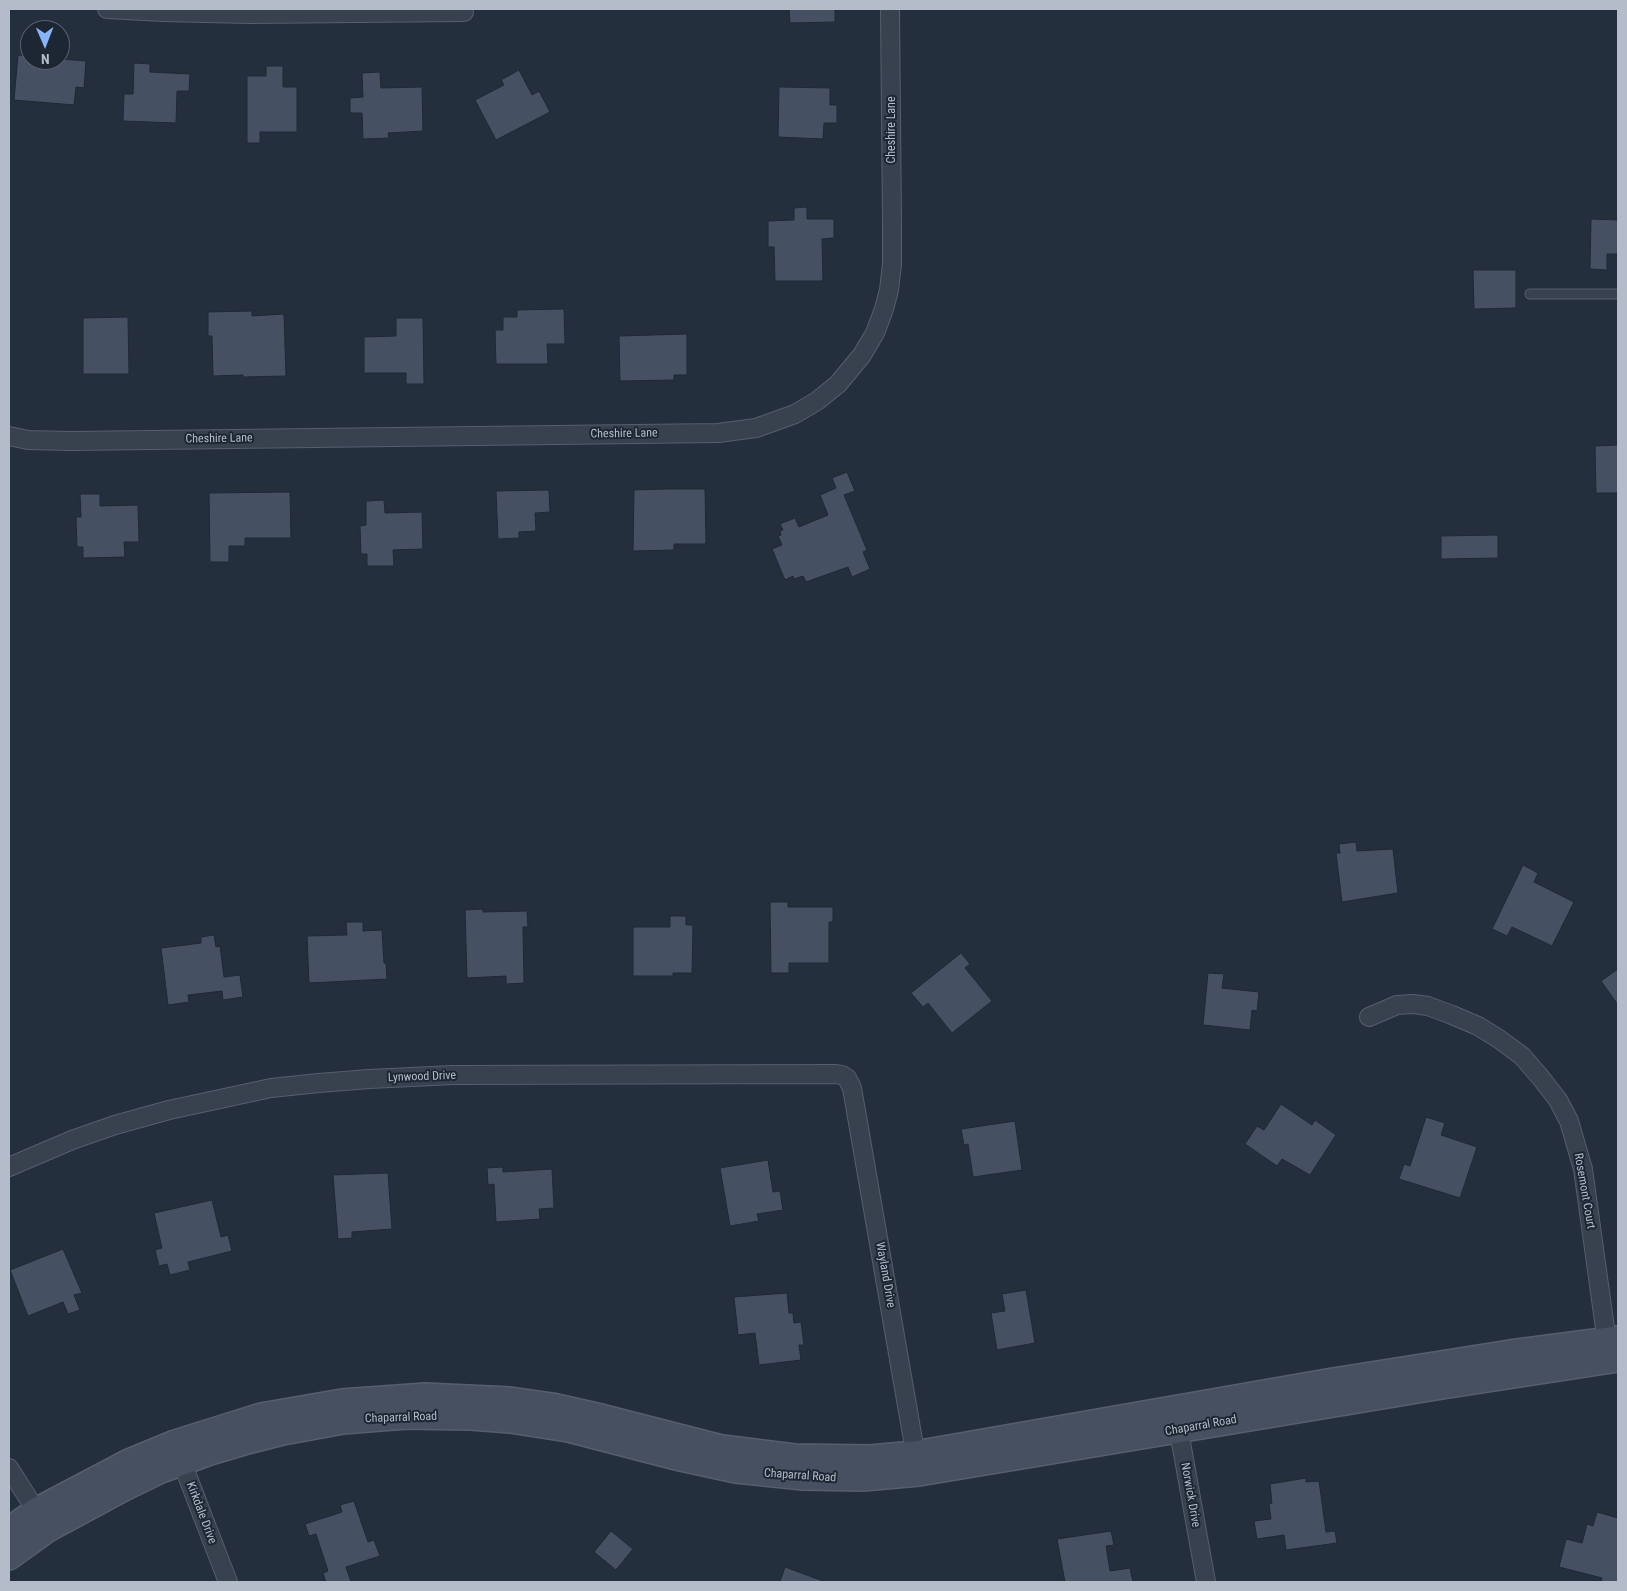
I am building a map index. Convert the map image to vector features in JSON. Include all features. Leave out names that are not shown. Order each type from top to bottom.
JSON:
[{"type":"main road","name":"Chaparral Road","points":[[9,1530],[42,1520],[124,1488],[178,1453],[244,1442],[301,1428],[375,1418],[441,1416],[542,1424],[703,1464],[766,1474],[834,1478],[1176,1419],[1442,1386],[1613,1350]]},
{"type":"main road","name":"Chaparral Road","points":[[9,1557],[42,1520]]},
{"type":"street","points":[[107,9],[250,14],[464,12]]},
{"type":"street","name":"Cheshire Lane","points":[[9,436],[28,440],[71,441],[718,433],[756,428],[795,414],[817,401],[838,384],[862,355],[875,333],[889,290],[892,264],[890,9]]},
{"type":"street","name":"Rosemont Court","points":[[1369,1017],[1397,1005],[1413,1004],[1443,1011],[1478,1026],[1522,1056],[1558,1100],[1569,1121],[1583,1169],[1613,1350]]},
{"type":"street","name":"Lynwood Drive","points":[[9,1167],[72,1140],[116,1125],[271,1088],[369,1079],[463,1075],[836,1074],[847,1078]]},
{"type":"street","name":"Wayland Drive","points":[[847,1078],[854,1097],[917,1464]]},
{"type":"street","name":"Norwick Drive","points":[[1176,1419],[1206,1582]]},
{"type":"street","name":"Kirkdale Drive","points":[[178,1453],[228,1582]]},
{"type":"street","points":[[9,1468],[42,1520]]},
{"type":"lane","points":[[1530,294],[1618,294]]},
{"type":"building","points":[[789,9],[835,9],[835,22],[790,23]]},
{"type":"building","points":[[18,55],[20,55],[20,70],[70,70],[70,60],[86,61],[84,88],[76,87],[74,105],[14,100]]},
{"type":"building","points":[[134,63],[150,64],[150,72],[190,74],[189,91],[177,91],[176,123],[123,121],[124,94],[133,94]]},
{"type":"building","points":[[266,66],[283,66],[283,87],[297,87],[297,132],[260,132],[260,143],[247,143],[247,76],[266,76]]},
{"type":"building","points":[[519,70],[532,95],[539,91],[550,112],[496,140],[475,100],[504,85],[501,80]]},
{"type":"building","points":[[380,72],[381,88],[422,87],[423,131],[388,133],[389,138],[363,139],[362,113],[350,113],[350,98],[363,97],[362,73]]},
{"type":"building","points":[[779,87],[830,88],[830,105],[837,105],[837,123],[824,123],[823,139],[778,137]]},
{"type":"building","points":[[807,207],[807,219],[834,219],[834,238],[822,239],[823,281],[775,281],[774,247],[768,247],[768,221],[794,220],[794,208]]},
{"type":"building","points":[[1591,219],[1618,220],[1618,254],[1607,254],[1607,270],[1590,269]]},
{"type":"building","points":[[1473,270],[1516,270],[1516,308],[1474,309]]},
{"type":"building","points":[[564,309],[565,344],[547,344],[548,364],[496,364],[495,330],[503,330],[503,317],[517,317],[517,310]]},
{"type":"building","points":[[252,311],[252,316],[284,314],[286,376],[213,376],[212,336],[208,336],[208,312]]},
{"type":"building","points":[[128,317],[129,374],[83,374],[83,318]]},
{"type":"building","points":[[396,318],[423,318],[424,384],[406,384],[406,373],[364,373],[364,337],[396,336]]},
{"type":"building","points":[[687,334],[687,375],[674,375],[674,380],[620,381],[619,336]]},
{"type":"building","points":[[1618,445],[1618,493],[1596,493],[1595,446]]},
{"type":"building","points":[[847,472],[855,491],[844,495],[867,550],[863,552],[870,569],[852,577],[848,567],[806,582],[803,576],[794,579],[793,576],[785,580],[772,549],[782,545],[778,536],[781,535],[780,531],[783,530],[780,524],[795,518],[799,527],[828,515],[820,495],[836,488],[832,478]]},
{"type":"building","points":[[705,489],[706,544],[674,544],[674,550],[633,551],[634,490]]},
{"type":"building","points":[[549,490],[550,512],[535,513],[536,531],[519,532],[519,538],[498,539],[496,491]]},
{"type":"building","points":[[290,492],[291,538],[245,538],[245,546],[229,546],[229,562],[210,562],[209,493]]},
{"type":"building","points":[[80,494],[100,494],[100,506],[138,505],[139,542],[124,542],[125,557],[83,558],[83,547],[77,547],[76,517],[81,517]]},
{"type":"building","points":[[384,500],[385,513],[422,512],[423,549],[393,550],[394,566],[367,566],[367,554],[361,554],[360,526],[366,525],[366,501]]},
{"type":"building","points":[[1498,535],[1498,558],[1441,559],[1441,536]]},
{"type":"building","points":[[1356,842],[1357,851],[1393,849],[1398,893],[1342,902],[1336,853],[1340,853],[1339,844]]},
{"type":"building","points":[[1523,865],[1538,873],[1534,882],[1574,902],[1552,946],[1512,927],[1507,936],[1492,929]]},
{"type":"building","points":[[770,902],[788,902],[788,907],[833,907],[833,922],[829,922],[829,963],[789,963],[789,973],[771,973]]},
{"type":"building","points":[[483,909],[483,912],[527,911],[528,927],[523,927],[524,983],[506,984],[506,976],[467,978],[465,910]]},
{"type":"building","points":[[670,916],[686,916],[686,925],[693,925],[692,973],[673,973],[673,976],[633,976],[633,927],[670,927]]},
{"type":"building","points":[[346,922],[363,922],[363,931],[382,930],[387,979],[309,983],[307,936],[347,935]]},
{"type":"building","points":[[214,935],[216,947],[220,946],[224,977],[240,975],[243,997],[223,1000],[222,991],[188,995],[189,1002],[168,1005],[161,948],[201,943],[201,937]]},
{"type":"building","points":[[961,953],[970,964],[965,968],[992,1001],[952,1033],[928,1003],[923,1007],[911,993]]},
{"type":"building","points":[[1618,969],[1618,1005],[1601,981]]},
{"type":"building","points":[[1208,973],[1224,974],[1222,988],[1259,992],[1257,1011],[1252,1010],[1250,1030],[1203,1025]]},
{"type":"building","points":[[1281,1104],[1312,1125],[1315,1120],[1336,1135],[1310,1175],[1282,1159],[1277,1166],[1245,1144],[1257,1126],[1264,1130]]},
{"type":"building","points":[[1426,1117],[1445,1123],[1441,1135],[1477,1147],[1460,1198],[1399,1179],[1404,1164],[1410,1166]]},
{"type":"building","points":[[1015,1121],[1022,1170],[973,1177],[968,1144],[964,1145],[961,1129]]},
{"type":"building","points":[[768,1160],[773,1192],[780,1191],[783,1210],[757,1214],[759,1221],[730,1226],[720,1168]]},
{"type":"building","points":[[503,1167],[503,1172],[552,1169],[554,1208],[539,1209],[540,1219],[496,1222],[494,1184],[488,1185],[487,1168]]},
{"type":"building","points":[[388,1173],[392,1229],[352,1232],[352,1238],[338,1239],[333,1175]]},
{"type":"building","points":[[212,1200],[221,1237],[228,1235],[232,1251],[188,1262],[190,1270],[170,1275],[167,1264],[159,1266],[155,1250],[162,1248],[154,1213]]},
{"type":"building","points":[[63,1249],[82,1293],[74,1295],[80,1310],[68,1314],[63,1302],[28,1316],[10,1270]]},
{"type":"building","points":[[1026,1290],[1035,1343],[997,1350],[991,1313],[1005,1311],[1002,1294]]},
{"type":"building","points":[[787,1293],[789,1313],[793,1313],[794,1323],[801,1322],[804,1345],[799,1345],[801,1360],[759,1365],[755,1333],[738,1335],[734,1297]]},
{"type":"building","points":[[1306,1478],[1306,1482],[1319,1481],[1326,1532],[1335,1531],[1337,1543],[1286,1550],[1284,1535],[1257,1539],[1254,1521],[1271,1519],[1269,1504],[1272,1503],[1270,1484]]},
{"type":"building","points":[[354,1501],[368,1542],[374,1540],[380,1556],[346,1567],[351,1582],[326,1582],[323,1573],[328,1571],[316,1534],[309,1536],[305,1524],[342,1512],[340,1505]]},
{"type":"building","points":[[1597,1512],[1618,1518],[1618,1582],[1601,1582],[1602,1578],[1559,1567],[1566,1539],[1582,1543],[1587,1524],[1593,1526]]},
{"type":"building","points":[[611,1531],[633,1549],[616,1570],[594,1552]]},
{"type":"building","points":[[1111,1531],[1114,1545],[1106,1546],[1110,1571],[1130,1568],[1133,1582],[1065,1582],[1057,1539]]},
{"type":"building","points":[[785,1567],[823,1581],[823,1582],[780,1582]]}]
